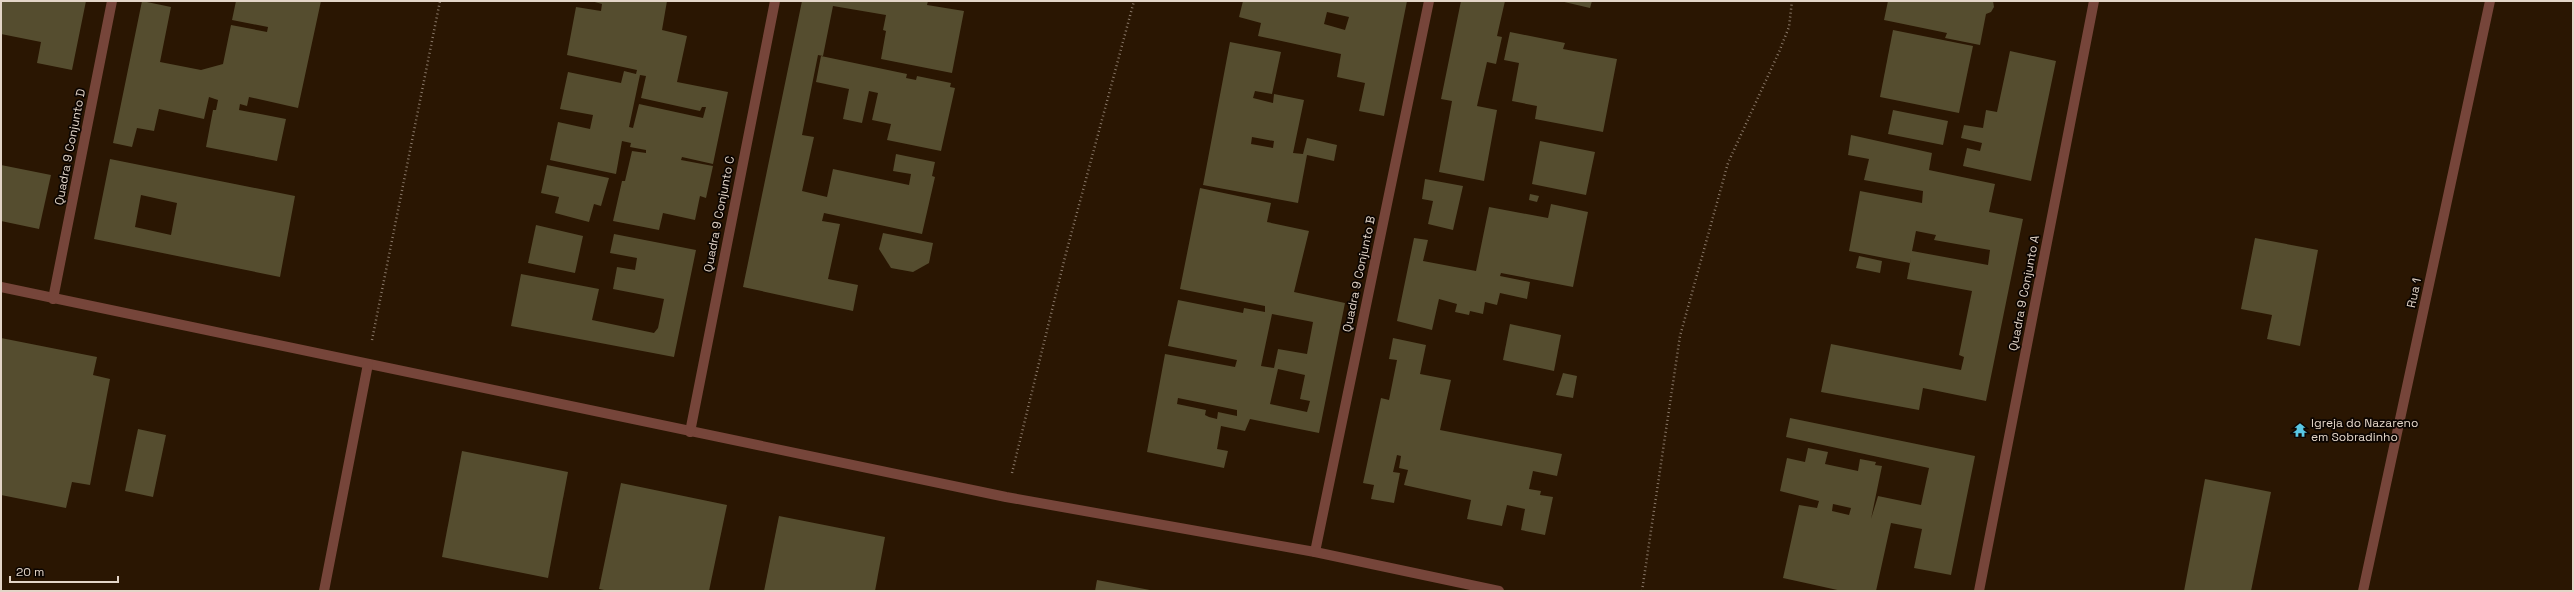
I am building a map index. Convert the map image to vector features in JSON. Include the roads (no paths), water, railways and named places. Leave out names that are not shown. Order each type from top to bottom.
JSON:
[{"type":"street","name":"Quadra 9 Conjunto D","points":[[53,299],[112,1]]},
{"type":"street","name":"Quadra 9 Conjunto C","points":[[690,432],[775,1]]},
{"type":"street","name":"Quadra 9 Conjunto B","points":[[1315,552],[1429,1]]},
{"type":"street","name":"Quadra 9 Conjunto A","points":[[1979,591],[2094,1]]},
{"type":"street","name":"Rua 1","points":[[2363,591],[2490,1]]},
{"type":"street","points":[[1,287],[1006,497],[1315,552],[1498,591]]},
{"type":"street","points":[[324,591],[368,364]]},
{"type":"place","name":"Igreja do Nazareno em Sobradinho","points":[[2300,430]]}]
